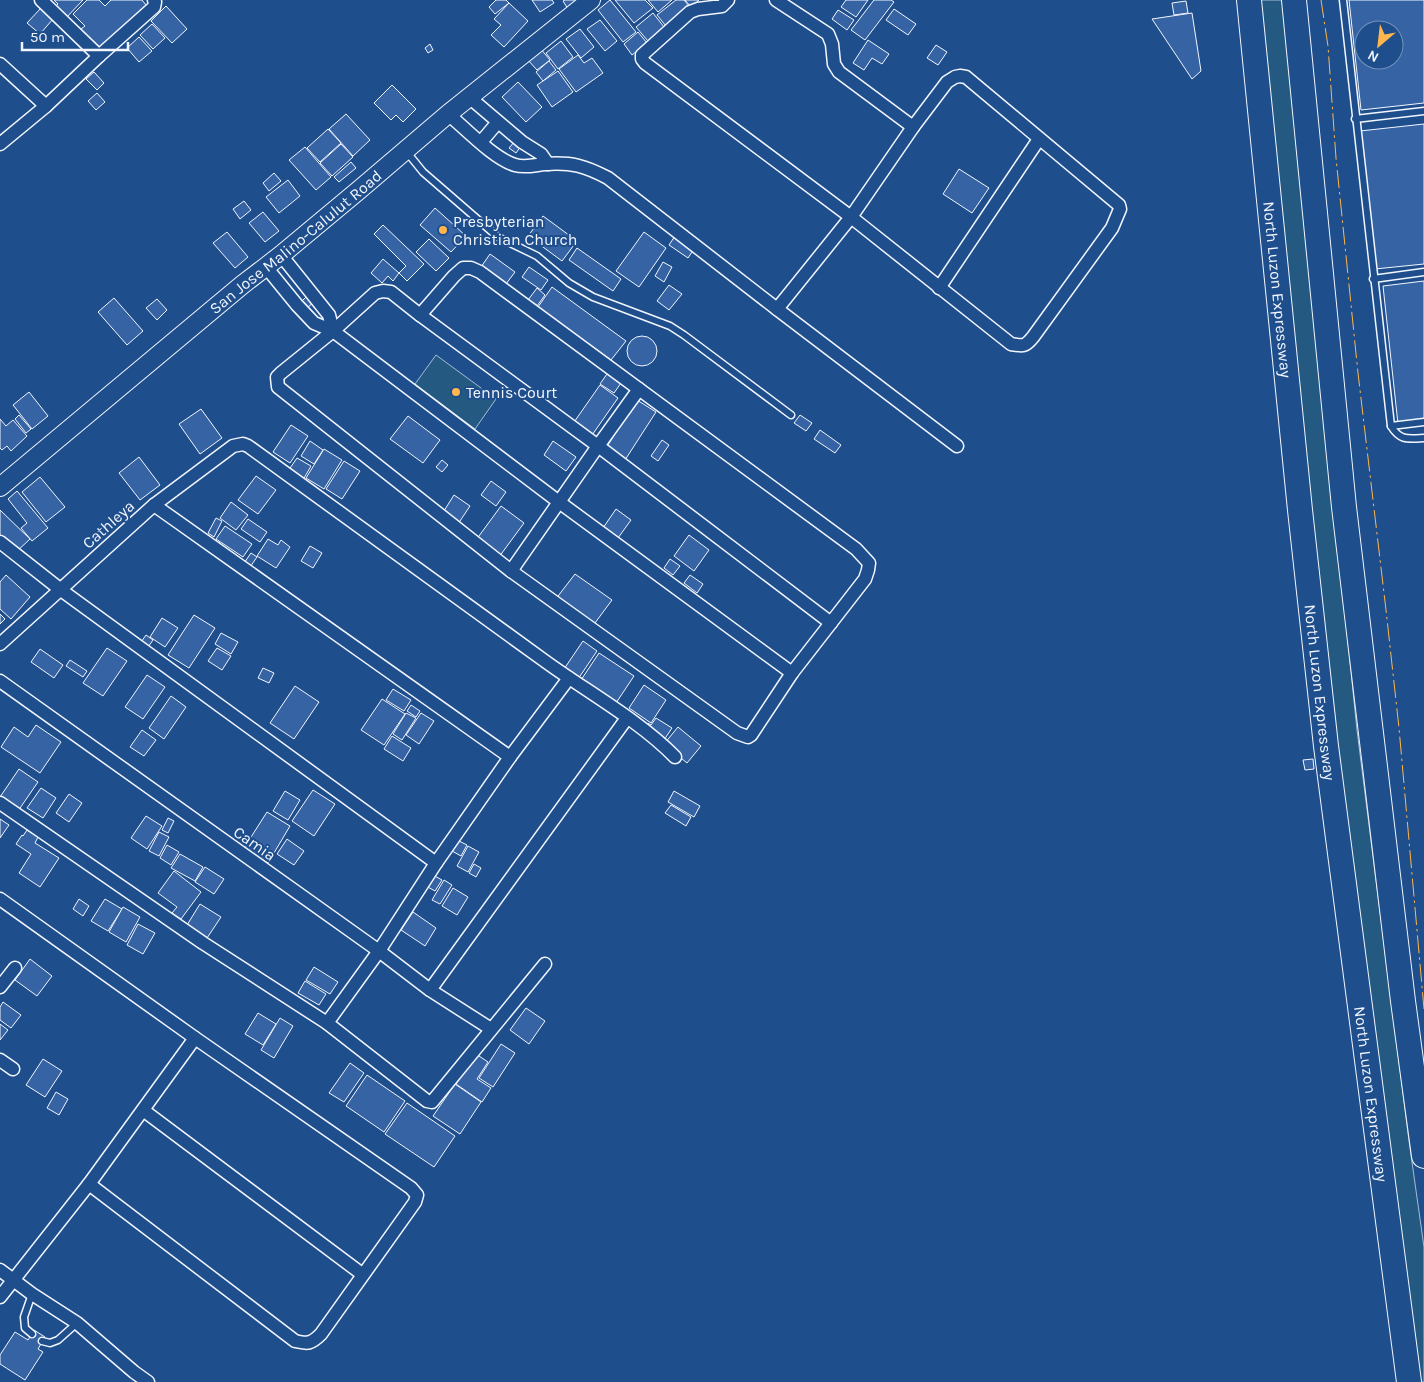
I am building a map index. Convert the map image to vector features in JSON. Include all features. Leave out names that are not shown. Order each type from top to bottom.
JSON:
[{"type":"highway","name":"North Luzon Expressway","points":[[1249,0],[1300,510],[1326,746],[1410,1382]]},
{"type":"highway","points":[[1294,0],[1344,507],[1424,1156]]},
{"type":"main road","name":"San Jose Malino-Calulut Road","points":[[0,487],[406,151],[448,114],[591,0]]},
{"type":"street","points":[[41,0],[99,56]]},
{"type":"street","points":[[0,144],[46,106],[154,7],[154,0]]},
{"type":"street","points":[[728,0],[722,6],[690,12],[642,55],[642,59],[851,217],[1011,344],[1022,346],[1028,344],[1112,228],[1120,209],[1119,205],[966,78],[955,77],[947,82],[913,127],[851,217],[776,309]]},
{"type":"street","points":[[776,0],[828,34],[832,44],[834,64],[839,72],[913,127]]},
{"type":"street","points":[[0,64],[46,106]]},
{"type":"street","points":[[469,97],[522,142],[541,154],[548,164]]},
{"type":"street","points":[[448,114],[501,159],[514,165],[525,167],[548,164],[579,165],[608,178],[776,309],[957,446]]},
{"type":"street","points":[[481,142],[498,122]]},
{"type":"street","points":[[939,288],[1039,139]]},
{"type":"street","points":[[281,255],[329,315],[333,331]]},
{"type":"street","points":[[266,267],[314,324],[333,331],[559,502],[792,673]]},
{"type":"street","points":[[420,315],[463,268],[471,268],[480,272],[856,549],[865,558],[868,563],[865,579],[792,673],[751,735],[742,735],[737,732],[511,571],[278,387],[277,378],[281,373],[376,293],[383,291],[391,292],[420,315],[598,446],[830,623]]},
{"type":"street","points":[[294,301],[308,288]]},
{"type":"street","points":[[511,571],[639,389]]},
{"type":"street","name":"Cathleya","points":[[0,644],[154,506],[233,446],[243,444],[569,678]]},
{"type":"street","points":[[154,506],[510,757]]},
{"type":"street","points":[[0,542],[61,590],[436,863]]},
{"type":"street","points":[[327,1023],[379,951],[436,863],[510,757],[569,678],[627,718],[668,750],[675,758]]},
{"type":"street","name":"Camia","points":[[0,681],[379,951],[430,990],[491,1029]]},
{"type":"street","points":[[430,990],[627,718]]},
{"type":"street","points":[[0,803],[204,943],[327,1023],[427,1101],[432,1102],[546,964]]},
{"type":"street","points":[[0,899],[195,1038],[411,1188],[417,1195],[415,1202],[320,1334],[313,1342],[304,1343],[294,1341],[89,1184]]},
{"type":"street","points":[[0,987],[15,968]]},
{"type":"street","points":[[0,1297],[89,1184],[195,1038]]},
{"type":"street","points":[[0,1060],[13,1069]]},
{"type":"street","points":[[143,1110],[362,1274]]},
{"type":"street","points":[[0,1270],[32,1294],[77,1323],[148,1382]]},
{"type":"lane","points":[[1343,0],[1391,426],[1396,435],[1404,439],[1424,438]]},
{"type":"lane","points":[[1355,119],[1424,110]]},
{"type":"lane","points":[[406,151],[423,172],[498,237],[537,256],[569,283],[593,297],[670,326],[791,415]]},
{"type":"lane","points":[[1373,278],[1424,272]]},
{"type":"lane","points":[[1391,426],[1424,422]]},
{"type":"lane","points":[[32,1294],[24,1317],[25,1328],[32,1334]]},
{"type":"lane","points":[[42,1342],[50,1344],[58,1340],[77,1323]]},
{"type":"shaded area","points":[[1255,0],[1282,0],[1357,730],[1424,1247],[1424,1382],[1417,1382],[1333,733]]},
{"type":"shaded area","name":"Tennis Court","points":[[436,355],[496,399],[475,429],[415,384]]},
{"type":"building","points":[[54,0],[83,0],[64,20],[53,9],[58,4]]},
{"type":"building","points":[[87,0],[99,0],[105,6],[111,0],[142,0],[146,5],[101,49],[81,29],[85,26],[73,14]]},
{"type":"building","points":[[496,0],[506,0],[509,3],[495,14],[489,7]]},
{"type":"building","points":[[532,0],[552,0],[554,3],[540,12]]},
{"type":"building","points":[[580,0],[568,9],[563,1]]},
{"type":"building","points":[[610,0],[636,32],[623,42],[598,10]]},
{"type":"building","points":[[615,0],[645,0],[653,8],[634,23]]},
{"type":"building","points":[[648,0],[672,0],[658,12]]},
{"type":"building","points":[[676,0],[684,0],[690,7],[666,26],[657,15]]},
{"type":"building","points":[[685,0],[699,0],[691,7]]},
{"type":"building","points":[[846,0],[868,0],[856,17],[841,7]]},
{"type":"building","points":[[874,0],[891,0],[894,2],[865,40],[851,30]]},
{"type":"building","points":[[1349,0],[1424,0],[1424,103],[1361,110],[1357,70],[1404,70],[1404,20],[1354,20],[1354,46]]},
{"type":"building","points":[[1186,1],[1188,13],[1174,15],[1172,3]]},
{"type":"building","points":[[509,3],[528,21],[504,47],[491,35],[501,25],[494,19]]},
{"type":"building","points":[[166,6],[187,29],[172,43],[151,21]]},
{"type":"building","points":[[41,8],[53,19],[40,34],[27,23]]},
{"type":"building","points":[[894,9],[916,24],[908,35],[886,20]]},
{"type":"building","points":[[838,10],[854,20],[847,30],[832,19]]},
{"type":"building","points":[[653,13],[664,27],[648,41],[636,27]]},
{"type":"building","points":[[1192,13],[1201,71],[1192,79],[1152,19]]},
{"type":"building","points":[[600,20],[617,41],[605,51],[587,29]]},
{"type":"building","points":[[152,24],[165,38],[153,49],[140,35]]},
{"type":"building","points":[[580,29],[594,47],[581,58],[566,39]]},
{"type":"building","points":[[638,32],[647,43],[632,55],[624,44]]},
{"type":"building","points":[[139,37],[152,51],[139,62],[127,48]]},
{"type":"building","points":[[868,40],[889,54],[882,64],[872,58],[864,70],[853,63]]},
{"type":"building","points":[[561,41],[573,57],[558,69],[546,53]]},
{"type":"building","points":[[430,44],[433,50],[428,53],[425,48]]},
{"type":"building","points":[[936,45],[947,52],[938,65],[927,58]]},
{"type":"building","points":[[540,48],[550,60],[537,70],[527,59]]},
{"type":"building","points":[[578,55],[584,63],[592,58],[603,73],[576,92],[559,69]]},
{"type":"building","points":[[549,61],[556,70],[543,81],[536,72]]},
{"type":"building","points":[[558,71],[573,92],[552,107],[537,85]]},
{"type":"building","points":[[94,72],[104,83],[97,90],[86,79]]},
{"type":"building","points":[[518,82],[542,107],[526,122],[502,97]]},
{"type":"building","points":[[392,85],[416,109],[403,122],[396,115],[391,120],[374,103]]},
{"type":"building","points":[[97,93],[105,102],[96,110],[88,101]]},
{"type":"building","points":[[346,114],[370,140],[353,156],[329,129]]},
{"type":"building","points":[[1424,124],[1424,264],[1375,269],[1360,131]]},
{"type":"building","points":[[328,129],[341,143],[320,162],[307,148]]},
{"type":"building","points":[[515,141],[521,146],[516,153],[509,148]]},
{"type":"building","points":[[341,144],[353,157],[332,176],[320,163]]},
{"type":"building","points":[[305,147],[331,177],[316,190],[289,160]]},
{"type":"building","points":[[351,162],[356,168],[339,182],[334,177]]},
{"type":"building","points":[[959,169],[989,188],[972,213],[943,194]]},
{"type":"building","points":[[274,173],[281,181],[269,191],[263,183]]},
{"type":"building","points":[[288,180],[300,196],[279,213],[266,197]]},
{"type":"building","points":[[244,201],[251,210],[240,219],[233,209]]},
{"type":"building","name":"Presbyterian Christian Church","points":[[435,208],[466,236],[451,252],[420,225]]},
{"type":"building","points":[[263,212],[279,231],[265,242],[249,223]]},
{"type":"building","points":[[543,216],[577,241],[562,261],[528,236]]},
{"type":"building","points":[[383,225],[424,264],[407,281],[399,273],[406,266],[374,234]]},
{"type":"building","points":[[227,232],[248,257],[235,268],[213,243]]},
{"type":"building","points":[[644,232],[666,248],[639,287],[616,271]]},
{"type":"building","points":[[675,236],[694,249],[688,258],[669,245]]},
{"type":"building","points":[[429,239],[449,258],[436,271],[416,252]]},
{"type":"building","points":[[577,248],[621,279],[613,291],[569,260]]},
{"type":"building","points":[[490,254],[515,272],[506,284],[481,267]]},
{"type":"building","points":[[383,259],[399,273],[393,281],[388,276],[382,283],[371,273]]},
{"type":"building","points":[[663,262],[672,267],[664,282],[655,276]]},
{"type":"building","points":[[529,267],[548,280],[541,290],[522,277]]},
{"type":"building","points":[[1424,281],[1424,421],[1398,424],[1383,286]]},
{"type":"building","points":[[669,285],[682,294],[669,310],[657,301]]},
{"type":"building","points":[[552,287],[626,341],[611,360],[538,307]]},
{"type":"building","points":[[537,288],[545,295],[537,306],[528,300]]},
{"type":"building","points":[[308,295],[314,302],[307,308],[301,302]]},
{"type":"building","points":[[114,298],[143,331],[127,345],[98,312]]},
{"type":"building","points":[[157,299],[167,310],[157,320],[146,308]]},
{"type":"building","points":[[642,336],[652,341],[657,351],[652,361],[642,366],[632,361],[627,351],[632,341]]},
{"type":"building","points":[[607,374],[621,383],[614,393],[600,384]]},
{"type":"building","points":[[600,385],[618,398],[590,438],[572,425]]},
{"type":"building","points":[[29,392],[48,416],[32,429],[13,405]]},
{"type":"building","points":[[637,400],[656,412],[625,460],[606,448]]},
{"type":"building","points":[[201,409],[222,438],[200,454],[179,424]]},
{"type":"building","points":[[19,415],[31,429],[26,433],[15,419]]},
{"type":"building","points":[[800,415],[812,423],[806,431],[794,423]]},
{"type":"building","points":[[408,416],[440,440],[423,463],[390,439]]},
{"type":"building","points":[[0,419],[6,426],[13,420],[27,436],[11,451],[7,446],[2,450],[0,448]]},
{"type":"building","points":[[291,425],[308,436],[290,463],[273,452]]},
{"type":"building","points":[[820,430],[841,445],[835,453],[814,439]]},
{"type":"building","points":[[662,440],[669,445],[658,461],[651,456]]},
{"type":"building","points":[[310,441],[323,450],[314,464],[301,456]]},
{"type":"building","points":[[553,441],[576,457],[566,471],[544,455]]},
{"type":"building","points":[[324,449],[342,460],[324,489],[306,478]]},
{"type":"building","points":[[139,457],[160,485],[140,500],[119,473]]},
{"type":"building","points":[[297,458],[311,466],[303,480],[288,471]]},
{"type":"building","points":[[442,460],[448,465],[442,472],[436,467]]},
{"type":"building","points":[[344,461],[360,471],[342,499],[326,489]]},
{"type":"building","points":[[256,476],[276,490],[258,514],[238,500]]},
{"type":"building","points":[[40,477],[65,507],[46,522],[22,492]]},
{"type":"building","points":[[491,481],[506,492],[496,506],[481,495]]},
{"type":"building","points":[[17,491],[48,528],[32,541],[21,528],[27,523],[8,499]]},
{"type":"building","points":[[454,495],[470,506],[458,524],[442,514]]},
{"type":"building","points":[[231,502],[248,515],[236,530],[220,518]]},
{"type":"building","points":[[501,506],[524,523],[499,557],[476,540]]},
{"type":"building","points":[[616,509],[631,520],[618,538],[603,528]]},
{"type":"building","points":[[0,510],[30,539],[15,553],[0,540]]},
{"type":"building","points":[[216,518],[222,521],[214,537],[208,533]]},
{"type":"building","points":[[248,519],[267,532],[260,542],[241,529]]},
{"type":"building","points":[[225,526],[252,544],[243,557],[216,539]]},
{"type":"building","points":[[689,535],[709,550],[694,571],[674,556]]},
{"type":"building","points":[[268,539],[278,545],[281,540],[290,547],[276,568],[257,556]]},
{"type":"building","points":[[310,546],[322,553],[313,568],[301,561]]},
{"type":"building","points":[[251,553],[257,557],[248,570],[242,566]]},
{"type":"building","points":[[670,559],[680,566],[673,575],[664,568]]},
{"type":"building","points":[[575,574],[612,600],[592,627],[555,600]]},
{"type":"building","points":[[6,575],[30,597],[11,619],[0,609],[0,582]]},
{"type":"building","points":[[690,575],[703,584],[697,593],[684,583]]},
{"type":"building","points":[[0,614],[5,619],[0,624]]},
{"type":"building","points":[[194,615],[215,628],[189,668],[168,655]]},
{"type":"building","points":[[162,618],[178,628],[165,647],[150,637]]},
{"type":"building","points":[[221,633],[238,642],[231,654],[215,644]]},
{"type":"building","points":[[146,635],[153,640],[146,650],[139,645]]},
{"type":"building","points":[[583,641],[597,651],[576,682],[562,672]]},
{"type":"building","points":[[107,648],[127,661],[103,696],[83,683]]},
{"type":"building","points":[[217,648],[231,656],[222,670],[208,661]]},
{"type":"building","points":[[40,649],[63,665],[54,678],[31,662]]},
{"type":"building","points":[[599,653],[634,676],[614,706],[579,683]]},
{"type":"building","points":[[70,660],[87,671],[83,677],[66,666]]},
{"type":"building","points":[[263,668],[274,673],[269,683],[258,678]]},
{"type":"building","points":[[147,675],[165,687],[143,719],[125,707]]},
{"type":"building","points":[[644,685],[666,700],[651,723],[629,708]]},
{"type":"building","points":[[295,686],[319,702],[294,739],[270,723]]},
{"type":"building","points":[[393,689],[411,700],[404,711],[386,700]]},
{"type":"building","points":[[171,696],[186,707],[164,739],[149,728]]},
{"type":"building","points":[[382,699],[405,714],[384,745],[361,730]]},
{"type":"building","points":[[411,705],[420,711],[416,717],[407,711]]},
{"type":"building","points":[[406,713],[416,718],[402,740],[393,734]]},
{"type":"building","points":[[421,713],[434,721],[419,744],[406,735]]},
{"type":"building","points":[[656,718],[672,728],[662,743],[644,730],[648,723],[651,725]]},
{"type":"building","points":[[36,725],[61,742],[40,773],[1,747],[14,727],[28,737]]},
{"type":"building","points":[[678,727],[701,746],[687,763],[664,744]]},
{"type":"building","points":[[142,730],[156,740],[144,756],[130,747]]},
{"type":"building","points":[[392,736],[411,748],[403,761],[384,749]]},
{"type":"building","points":[[1313,759],[1314,769],[1305,770],[1303,760]]},
{"type":"building","points":[[19,769],[38,782],[18,811],[0,797]]},
{"type":"building","points":[[41,788],[56,798],[43,818],[27,808]]},
{"type":"building","points":[[313,790],[335,804],[314,836],[292,821]]},
{"type":"building","points":[[285,791],[300,800],[288,820],[273,811]]},
{"type":"building","points":[[674,791],[700,806],[694,817],[668,802]]},
{"type":"building","points":[[69,794],[82,803],[69,822],[56,813]]},
{"type":"building","points":[[671,805],[691,817],[686,826],[665,813]]},
{"type":"building","points":[[267,812],[290,826],[268,863],[244,848]]},
{"type":"building","points":[[146,816],[162,826],[147,849],[131,838]]},
{"type":"building","points":[[168,818],[174,821],[168,833],[162,830]]},
{"type":"building","points":[[0,819],[9,825],[0,838]]},
{"type":"building","points":[[27,830],[38,837],[35,843],[59,858],[40,887],[19,873],[31,854],[16,844]]},
{"type":"building","points":[[159,832],[169,837],[159,856],[149,851]]},
{"type":"building","points":[[287,839],[304,851],[294,865],[277,854]]},
{"type":"building","points":[[457,840],[467,845],[461,856],[452,851]]},
{"type":"building","points":[[167,845],[179,852],[171,865],[160,858]]},
{"type":"building","points":[[468,846],[479,852],[468,872],[457,866]]},
{"type":"building","points":[[180,854],[203,867],[195,881],[171,868]]},
{"type":"building","points":[[474,864],[481,868],[476,877],[469,873]]},
{"type":"building","points":[[205,867],[224,879],[214,894],[195,882]]},
{"type":"building","points":[[174,871],[201,892],[181,919],[172,913],[177,907],[158,893]]},
{"type":"building","points":[[433,875],[442,880],[435,891],[426,886]]},
{"type":"building","points":[[444,880],[452,885],[440,904],[432,900]]},
{"type":"building","points":[[453,888],[468,897],[457,915],[442,906]]},
{"type":"building","points":[[79,899],[89,906],[83,916],[73,909]]},
{"type":"building","points":[[105,899],[122,909],[108,931],[91,921]]},
{"type":"building","points":[[200,904],[221,917],[207,938],[187,925]]},
{"type":"building","points":[[123,907],[140,917],[126,942],[109,932]]},
{"type":"building","points":[[413,912],[436,928],[425,946],[401,930]]},
{"type":"building","points":[[138,924],[155,933],[143,954],[127,945]]},
{"type":"building","points":[[30,959],[52,976],[37,996],[15,980]]},
{"type":"building","points":[[314,967],[338,982],[330,994],[306,980]]},
{"type":"building","points":[[305,981],[326,994],[319,1005],[298,993]]},
{"type":"building","points":[[3,1002],[21,1015],[11,1028],[0,1020],[0,1007]]},
{"type":"building","points":[[526,1008],[545,1021],[529,1044],[510,1030]]},
{"type":"building","points":[[258,1013],[276,1024],[263,1045],[245,1034]]},
{"type":"building","points":[[280,1018],[293,1026],[274,1058],[261,1050]]},
{"type":"building","points":[[0,1024],[8,1030],[0,1040]]},
{"type":"building","points":[[501,1044],[515,1053],[493,1087],[479,1078]]},
{"type":"building","points":[[476,1054],[488,1062],[477,1079],[491,1088],[482,1102],[456,1084]]},
{"type":"building","points":[[43,1059],[62,1071],[45,1097],[26,1085]]},
{"type":"building","points":[[350,1063],[364,1073],[344,1102],[329,1093]]},
{"type":"building","points":[[367,1075],[405,1101],[384,1132],[346,1106]]},
{"type":"building","points":[[455,1084],[481,1102],[460,1134],[433,1116]]},
{"type":"building","points":[[56,1092],[68,1099],[59,1115],[47,1108]]},
{"type":"building","points":[[407,1103],[455,1136],[434,1167],[385,1134]]},
{"type":"building","points":[[34,1330],[45,1337],[38,1349],[43,1352],[25,1380],[0,1364],[0,1355],[15,1332],[28,1340]]},
{"type":"power","points":[[1321,0],[1328,46],[1336,158],[1358,373],[1399,728],[1424,1009]]},
{"type":"place","name":"Presbyterian Christian Church","points":[[443,230]]},
{"type":"place","name":"Tennis Court","points":[[456,392]]}]
